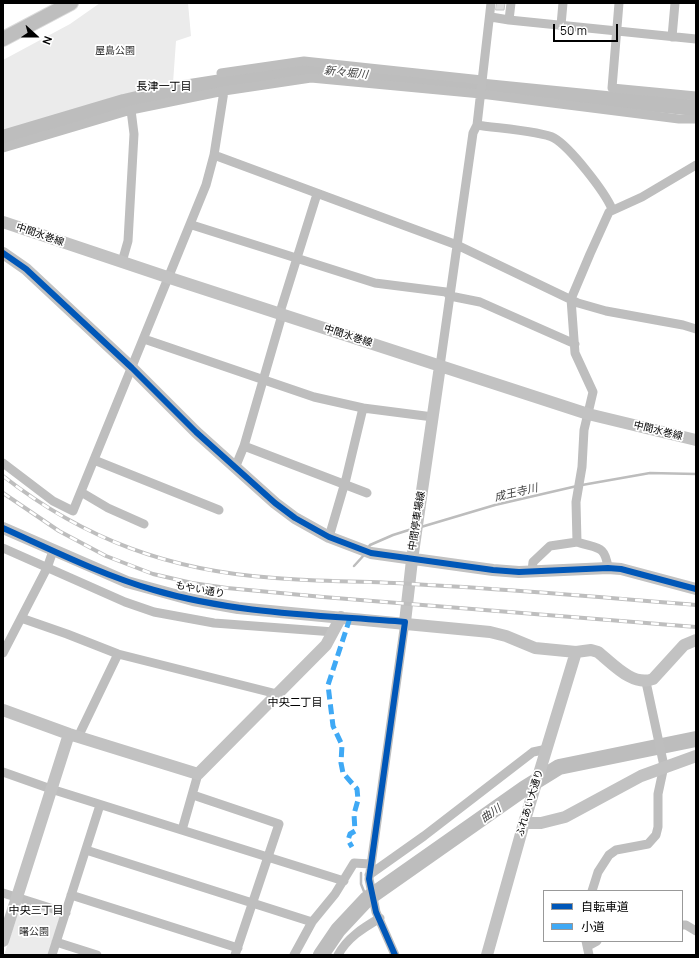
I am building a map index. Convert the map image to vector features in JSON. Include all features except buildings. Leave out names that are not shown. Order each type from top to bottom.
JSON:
[{"type":"main road","points":[[3,39],[71,3]]},
{"type":"street","points":[[440,366],[472,140],[477,125],[491,17],[491,3]]},
{"type":"street","points":[[509,20],[511,3]]},
{"type":"street","points":[[560,25],[563,3]]},
{"type":"street","points":[[619,3],[612,88],[696,96]]},
{"type":"street","points":[[672,37],[675,3]]},
{"type":"street","points":[[491,17],[696,40]]},
{"type":"street","points":[[221,73],[304,61],[482,81]]},
{"type":"street","points":[[3,148],[131,110],[224,91],[311,78],[481,93],[679,119],[696,119]]},
{"type":"street","points":[[3,463],[53,501],[73,510],[170,278],[206,186],[214,155],[224,91]]},
{"type":"street","points":[[122,262],[128,241],[134,134],[131,110]]},
{"type":"street","points":[[477,125],[542,134],[553,137],[572,154],[612,209]]},
{"type":"street","points":[[214,155],[457,245],[571,300],[606,311],[683,324],[696,329]]},
{"type":"street","points":[[577,542],[576,502],[582,467],[584,430],[593,392],[575,353],[571,300],[609,212],[612,209],[642,196],[696,165]]},
{"type":"street","points":[[236,468],[244,446],[282,315],[281,310],[296,258],[317,194]]},
{"type":"street","name":"中間水巻線","points":[[3,222],[282,315],[588,414],[696,440]]},
{"type":"street","points":[[192,224],[375,283],[446,292],[450,296],[480,302],[575,344]]},
{"type":"street","points":[[3,253],[26,269],[236,468],[295,518],[329,537],[371,553],[412,560],[493,570],[532,571],[608,568],[632,572],[696,589]]},
{"type":"street","points":[[144,339],[262,380],[314,396],[363,408],[433,417]]},
{"type":"street","name":"中間停車場線","points":[[405,622],[412,560],[440,366]]},
{"type":"street","points":[[329,537],[344,485],[363,408]]},
{"type":"street","points":[[244,446],[367,493]]},
{"type":"street","points":[[94,460],[219,510]]},
{"type":"street","points":[[81,492],[108,508],[144,524]]},
{"type":"street","name":"もやい通り","points":[[3,528],[53,551],[128,582],[193,600],[238,608],[405,622]]},
{"type":"street","points":[[532,571],[533,562],[550,546],[577,542],[600,548],[604,551],[607,556],[608,568]]},
{"type":"street","points":[[3,548],[125,602],[154,612],[214,623],[334,632]]},
{"type":"street","points":[[3,653],[47,568],[53,551]]},
{"type":"street","points":[[182,830],[198,774],[321,651],[334,632],[341,617]]},
{"type":"street","points":[[21,618],[118,654],[277,694]]},
{"type":"street","points":[[395,955],[378,915],[369,877],[405,622],[490,632],[506,636],[535,648],[576,652],[591,650],[598,652],[632,678],[646,682],[653,679],[684,645],[696,640]]},
{"type":"street","name":"ふれあい大通り","points":[[487,955],[546,748],[576,652]]},
{"type":"street","points":[[3,941],[51,789],[73,736],[118,654]]},
{"type":"street","points":[[592,890],[598,872],[609,855],[616,850],[648,844],[656,835],[658,827],[658,794],[664,766],[653,721],[646,682]]},
{"type":"street","points":[[3,710],[73,736],[198,774]]},
{"type":"street","points":[[369,877],[533,752],[546,748]]},
{"type":"street","points":[[524,823],[541,823],[565,817],[625,784],[664,766],[696,756]]},
{"type":"street","points":[[3,772],[100,805],[268,856],[344,881]]},
{"type":"street","points":[[71,895],[236,951],[278,824],[193,795]]},
{"type":"street","points":[[52,955],[100,805]]},
{"type":"street","points":[[86,850],[312,922]]},
{"type":"street","points":[[294,955],[312,922],[344,881],[354,862],[370,864]]},
{"type":"street","points":[[3,893],[66,913]]},
{"type":"street","points":[[338,955],[351,938],[378,915]]},
{"type":"street","points":[[683,925],[686,925],[696,931]]},
{"type":"street","points":[[56,942],[97,955]]},
{"type":"green space","name":"屋島公園","points":[[100,3],[188,3],[191,36],[176,41],[173,83],[45,124],[3,134],[3,60],[70,24]]},
{"type":"green space","name":"曙公園","points":[[22,902],[58,914],[60,917],[48,955],[4,955]]},
{"type":"waterway","name":"新々堀川","points":[[3,138],[124,102],[184,88],[305,69],[696,108]]},
{"type":"waterway","name":"成王寺川","points":[[582,485],[650,473],[696,474]]},
{"type":"waterway","name":"成王寺川","points":[[421,527],[495,505],[577,486]]},
{"type":"waterway","name":"成王寺川","points":[[368,548],[370,545],[393,535],[412,529]]},
{"type":"waterway","name":"成王寺川","points":[[354,566],[365,554]]},
{"type":"waterway","name":"曲川","points":[[321,955],[338,930],[367,899],[525,788],[559,767],[696,739]]},
{"type":"waterway","points":[[361,873],[361,884],[367,899]]},
{"type":"railway","points":[[3,476],[65,518],[98,535],[165,560],[200,568],[275,578],[483,588],[696,605]]},
{"type":"railway","points":[[3,493],[59,531],[106,556],[153,574],[192,583],[227,588],[323,597],[696,627]]},
{"type":"marked path","points":[[350,618],[328,685],[333,726],[342,745],[341,763],[343,773],[357,789],[358,800],[354,814],[355,831],[350,834],[348,840],[352,847]]},
{"type":"cycle path","points":[[3,253],[26,269],[132,368],[196,432],[275,503],[295,518],[329,537],[371,553],[493,570],[519,572],[608,568],[621,569],[696,589]]},
{"type":"cycle path","points":[[3,528],[77,562],[115,577],[154,590],[185,598],[247,609],[405,622],[369,879],[376,912],[395,955]]},
{"type":"district","name":"長津一丁目","points":[[164,87]]},
{"type":"district","name":"中央二丁目","points":[[295,703]]},
{"type":"district","name":"中央三丁目","points":[[36,911]]}]
